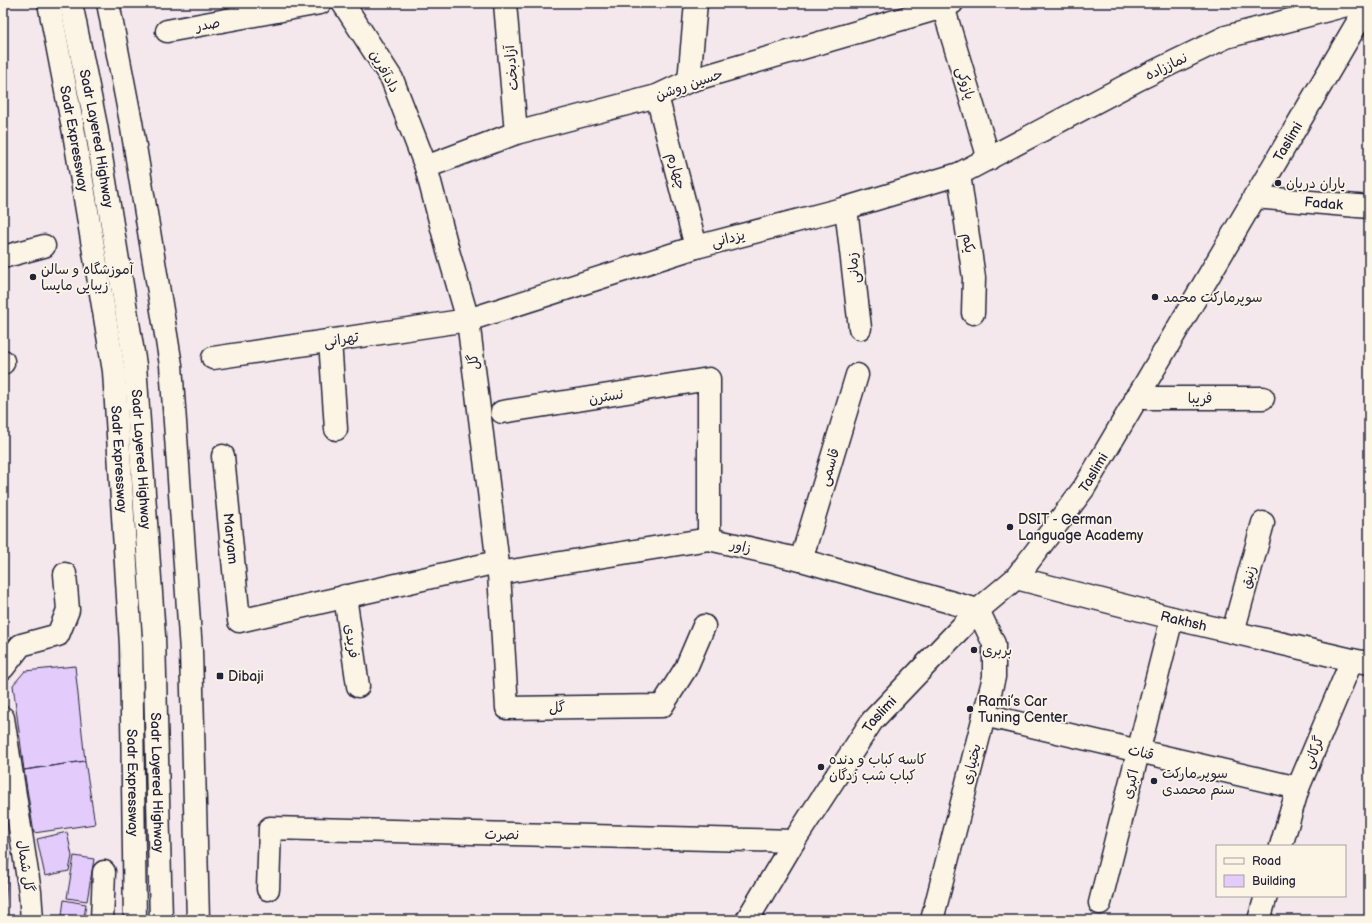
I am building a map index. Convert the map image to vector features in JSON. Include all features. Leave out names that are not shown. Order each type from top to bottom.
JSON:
[{"type":"main road","name":"Sadr Expressway","points":[[49,3],[74,133],[114,371],[131,645],[135,920]]},
{"type":"main road","name":"Sadr Layered Highway","points":[[71,3],[96,126],[135,365],[154,636],[161,920]]},
{"type":"main road","points":[[108,3],[131,122],[171,365],[191,651],[198,920]]},
{"type":"main road","points":[[114,3],[136,121],[175,364],[197,652],[204,920]]},
{"type":"main road","name":"صدر","points":[[167,31],[320,3]]},
{"type":"main road","name":"دادآفرین","points":[[343,3],[392,79],[426,167]]},
{"type":"main road","name":"آزادبخت","points":[[505,3],[516,133]]},
{"type":"main road","points":[[689,81],[696,3]]},
{"type":"main road","name":"نماززاده","points":[[989,158],[1139,79],[1226,37],[1354,3]]},
{"type":"main road","name":"Taslimi","points":[[747,920],[794,841],[872,721],[978,610],[1016,578],[1084,488],[1369,3]]},
{"type":"main road","name":"حسین روشن","points":[[426,167],[516,133],[657,96],[689,81],[946,4]]},
{"type":"main road","name":"پازوکی","points":[[946,4],[989,158]]},
{"type":"main road","name":"چهارم","points":[[657,96],[696,246]]},
{"type":"main road","name":"یزدانی","points":[[468,320],[696,246],[846,208],[959,174],[989,158]]},
{"type":"main road","name":"گل","points":[[426,167],[468,320],[498,568],[507,708],[662,706],[686,668],[704,626]]},
{"type":"main road","name":"یکم","points":[[959,174],[974,278],[973,313]]},
{"type":"main road","name":"Fadak","points":[[1254,197],[1369,207]]},
{"type":"main road","name":"زمانی","points":[[846,208],[860,328]]},
{"type":"main road","points":[[3,257],[44,246]]},
{"type":"main road","name":"تهرانی","points":[[214,358],[468,320]]},
{"type":"main road","points":[[330,340],[336,429]]},
{"type":"main road","name":"قاسمی","points":[[801,560],[856,375]]},
{"type":"main road","name":"نسترن","points":[[502,412],[709,379],[709,539]]},
{"type":"main road","name":"فریبا","points":[[1136,398],[1263,398]]},
{"type":"main road","name":"Maryam","points":[[223,456],[239,621],[345,596]]},
{"type":"main road","name":"زنبق","points":[[1233,632],[1263,523]]},
{"type":"main road","name":"زاور","points":[[498,568],[709,539],[801,560],[978,610]]},
{"type":"main road","points":[[345,596],[498,568]]},
{"type":"main road","points":[[3,668],[21,645],[58,635],[68,610],[66,574]]},
{"type":"main road","name":"Rakhsh","points":[[1016,578],[1172,618],[1360,662]]},
{"type":"main road","name":"فریدی","points":[[345,596],[358,686]]},
{"type":"main road","name":"بختیاری","points":[[932,920],[994,677],[994,644],[978,610]]},
{"type":"main road","name":"اکبری","points":[[1100,903],[1172,618]]},
{"type":"main road","name":"گرکانی","points":[[1281,845],[1298,788],[1360,662]]},
{"type":"main road","name":"قنات","points":[[984,715],[1298,788]]},
{"type":"main road","name":"گل شمال","points":[[3,718],[10,810],[30,892],[32,920]]},
{"type":"main road","name":"نصرت","points":[[268,889],[270,828],[794,841]]},
{"type":"main road","points":[[102,920],[104,872]]},
{"type":"main road","points":[[1259,920],[1266,897]]},
{"type":"building","points":[[75,666],[85,761],[24,770],[13,685],[25,671]]},
{"type":"building","points":[[85,761],[95,824],[34,833],[24,770]]},
{"type":"building","points":[[67,832],[72,856],[69,871],[45,876],[37,839]]},
{"type":"building","points":[[3,856],[9,856],[4,920],[3,920]]},
{"type":"building","points":[[74,856],[94,859],[87,901],[67,898]]},
{"type":"building","points":[[64,900],[86,904],[84,918],[62,915]]},
{"type":"building","points":[[63,918],[80,920],[63,920]]},
{"type":"place","name":"یاران دریان","points":[[1278,183]]},
{"type":"place","name":"آموزشگاه و سالن زیبایی مایسا","points":[[33,277]]},
{"type":"place","name":"سوپرمارکت محمد","points":[[1155,297]]},
{"type":"place","name":"DSIT - German Language Academy","points":[[1010,527]]},
{"type":"place","name":"بربری","points":[[974,650]]},
{"type":"place","name":"Dibaji","points":[[220,676]]},
{"type":"place","name":"Rami’s Car Tuning Center","points":[[970,709]]},
{"type":"place","name":"کاسه کباب و دنده کباب شب زدگان","points":[[821,767]]},
{"type":"place","name":"سوپر مارکت سنم محمدی","points":[[1154,781]]}]
